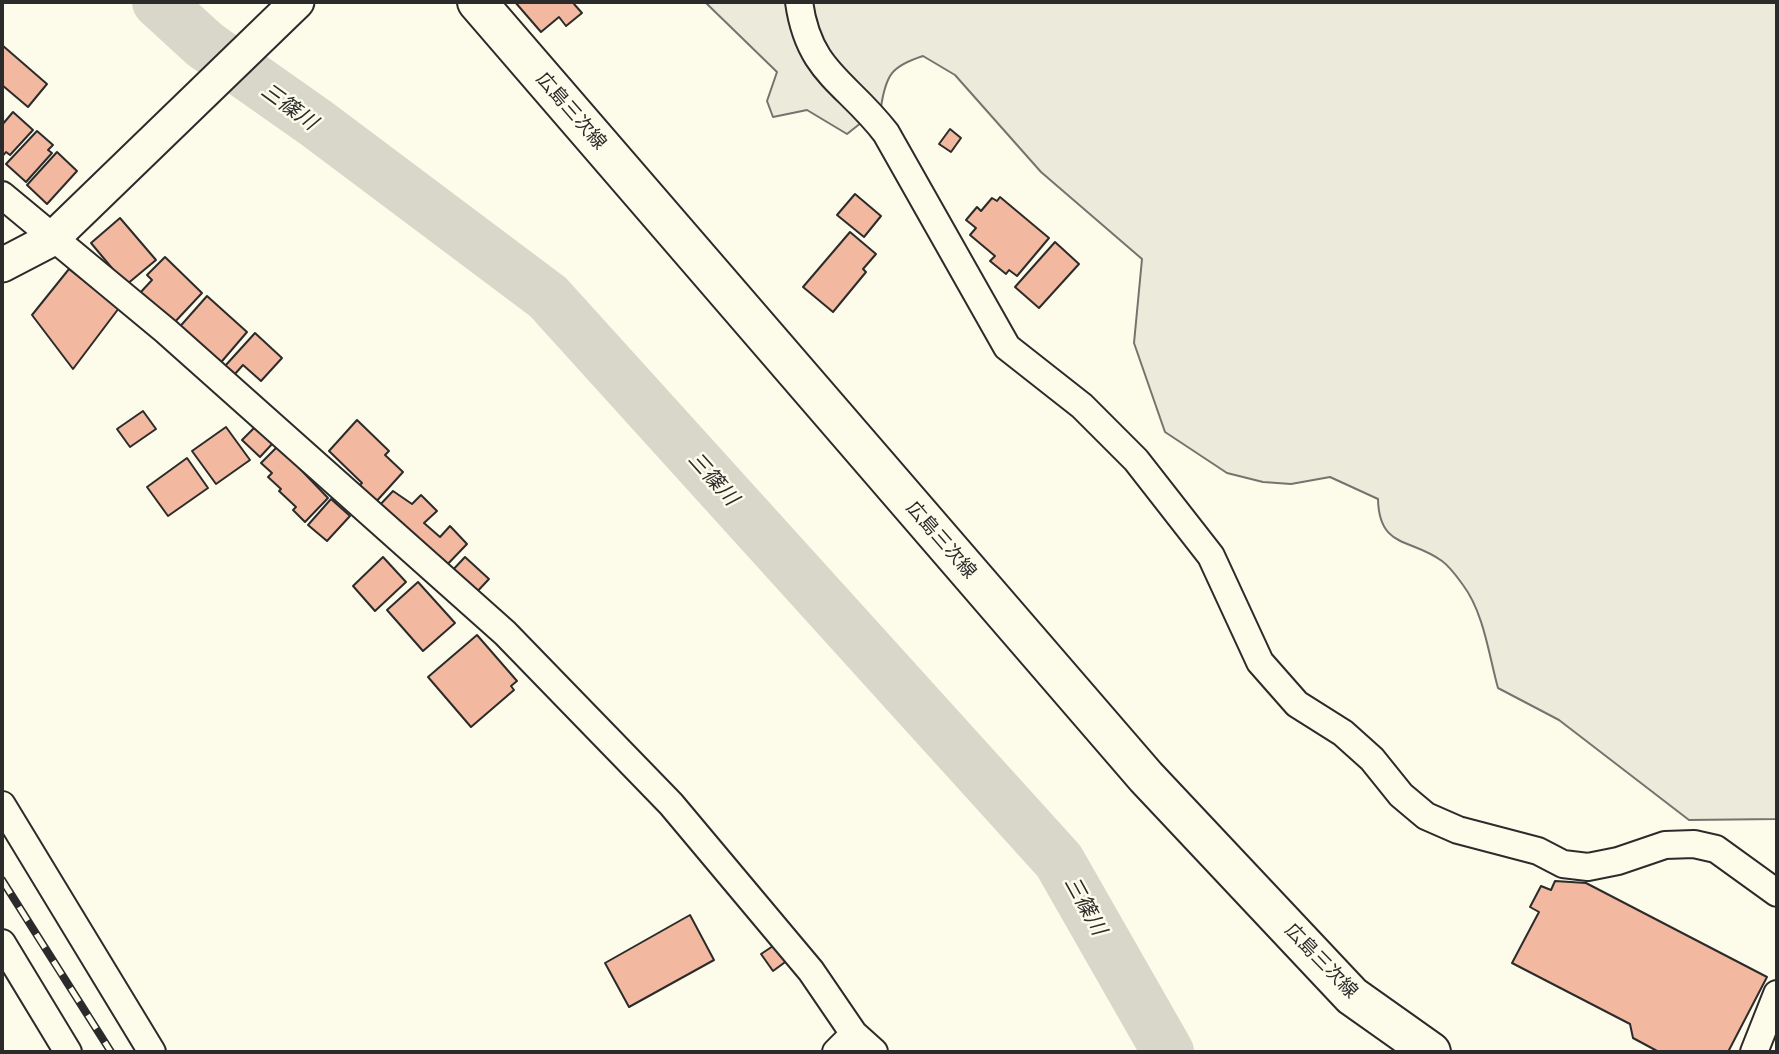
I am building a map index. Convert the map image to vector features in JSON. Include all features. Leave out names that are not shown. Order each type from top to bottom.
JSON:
[{"type":"main road","name":"広島三次線","points":[[477,2],[1146,777],[1352,996],[1431,1052]]},
{"type":"street","points":[[2,265],[52,239],[298,2]]},
{"type":"street","points":[[799,2],[804,29],[822,67],[862,103],[886,133],[1007,347],[1082,407],[1136,460],[1211,556],[1260,662],[1297,704],[1343,733],[1372,759],[1401,795],[1426,816],[1458,830],[1538,851],[1563,864],[1588,867],[1618,861],[1665,845],[1694,844],[1716,849],[1777,894]]},
{"type":"street","points":[[2,195],[166,331],[505,633],[671,804],[811,971],[845,1043],[874,1052]]},
{"type":"street","points":[[2,805],[152,1052]]},
{"type":"street","points":[[2,943],[68,1052]]},
{"type":"street","points":[[1754,1052],[1777,994]]},
{"type":"shaded area","points":[[705,2],[1777,2],[1777,819],[1689,820],[1559,720],[1498,688],[1481,621],[1470,596],[1442,561],[1391,535],[1384,527],[1378,499],[1330,477],[1291,484],[1263,482],[1227,473],[1165,432],[1134,343],[1142,259],[1041,172],[955,75],[923,56],[904,64],[888,79],[881,107],[847,134],[807,110],[773,117],[767,101],[777,72]]},
{"type":"building","points":[[515,2],[576,2],[574,4],[582,13],[566,26],[559,17],[541,32]]},
{"type":"building","points":[[2,45],[47,84],[28,107],[2,85]]},
{"type":"building","points":[[13,112],[33,130],[10,155],[6,152],[2,157],[2,125]]},
{"type":"building","points":[[950,129],[961,138],[951,152],[939,144]]},
{"type":"building","points":[[37,131],[53,145],[48,150],[52,153],[26,182],[6,164]]},
{"type":"building","points":[[57,152],[77,171],[47,204],[27,185]]},
{"type":"building","points":[[855,194],[881,216],[864,237],[837,215]]},
{"type":"building","points":[[1000,197],[1049,238],[1017,276],[1009,270],[1006,274],[990,261],[995,256],[970,235],[976,228],[966,220],[977,207],[981,211],[992,198],[997,201]]},
{"type":"building","points":[[120,218],[156,260],[126,285],[91,243]]},
{"type":"building","points":[[850,232],[876,254],[863,269],[866,272],[833,312],[803,287]]},
{"type":"building","points":[[1055,242],[1079,264],[1039,308],[1015,287]]},
{"type":"building","points":[[165,257],[202,293],[172,325],[139,294],[152,280],[147,275]]},
{"type":"building","points":[[69,269],[119,308],[73,369],[32,315]]},
{"type":"building","points":[[207,296],[247,332],[217,367],[176,331]]},
{"type":"building","points":[[255,333],[282,358],[261,381],[243,365],[234,375],[225,366]]},
{"type":"building","points":[[143,411],[156,429],[130,447],[117,429]]},
{"type":"building","points":[[357,420],[389,451],[385,455],[403,472],[374,504],[357,488],[362,483],[329,451]]},
{"type":"building","points":[[256,426],[273,443],[260,457],[242,440]]},
{"type":"building","points":[[226,427],[250,460],[216,484],[192,451]]},
{"type":"building","points":[[278,446],[328,498],[305,522],[293,510],[296,507],[268,477],[272,473],[261,463]]},
{"type":"building","points":[[187,458],[208,488],[168,516],[147,487]]},
{"type":"building","points":[[393,491],[412,504],[421,495],[437,511],[424,523],[440,537],[450,526],[467,544],[443,569],[378,507]]},
{"type":"building","points":[[331,499],[350,516],[327,541],[308,525]]},
{"type":"building","points":[[383,557],[406,582],[375,611],[353,586]]},
{"type":"building","points":[[465,557],[489,579],[473,596],[449,574]]},
{"type":"building","points":[[418,582],[455,623],[423,651],[387,610]]},
{"type":"building","points":[[477,635],[517,681],[511,686],[514,690],[471,727],[428,677]]},
{"type":"building","points":[[1555,881],[1586,883],[1767,977],[1728,1052],[1659,1052],[1633,1038],[1630,1024],[1512,963],[1539,912],[1530,907],[1541,886],[1551,890]]},
{"type":"building","points":[[690,915],[714,960],[629,1007],[605,963]]},
{"type":"building","points":[[776,944],[788,960],[773,971],[761,954]]},
{"type":"waterway","name":"三篠川","points":[[158,2],[205,45],[316,123],[548,297],[1059,861],[1168,1052]]},
{"type":"railway","points":[[2,880],[111,1052]]}]
